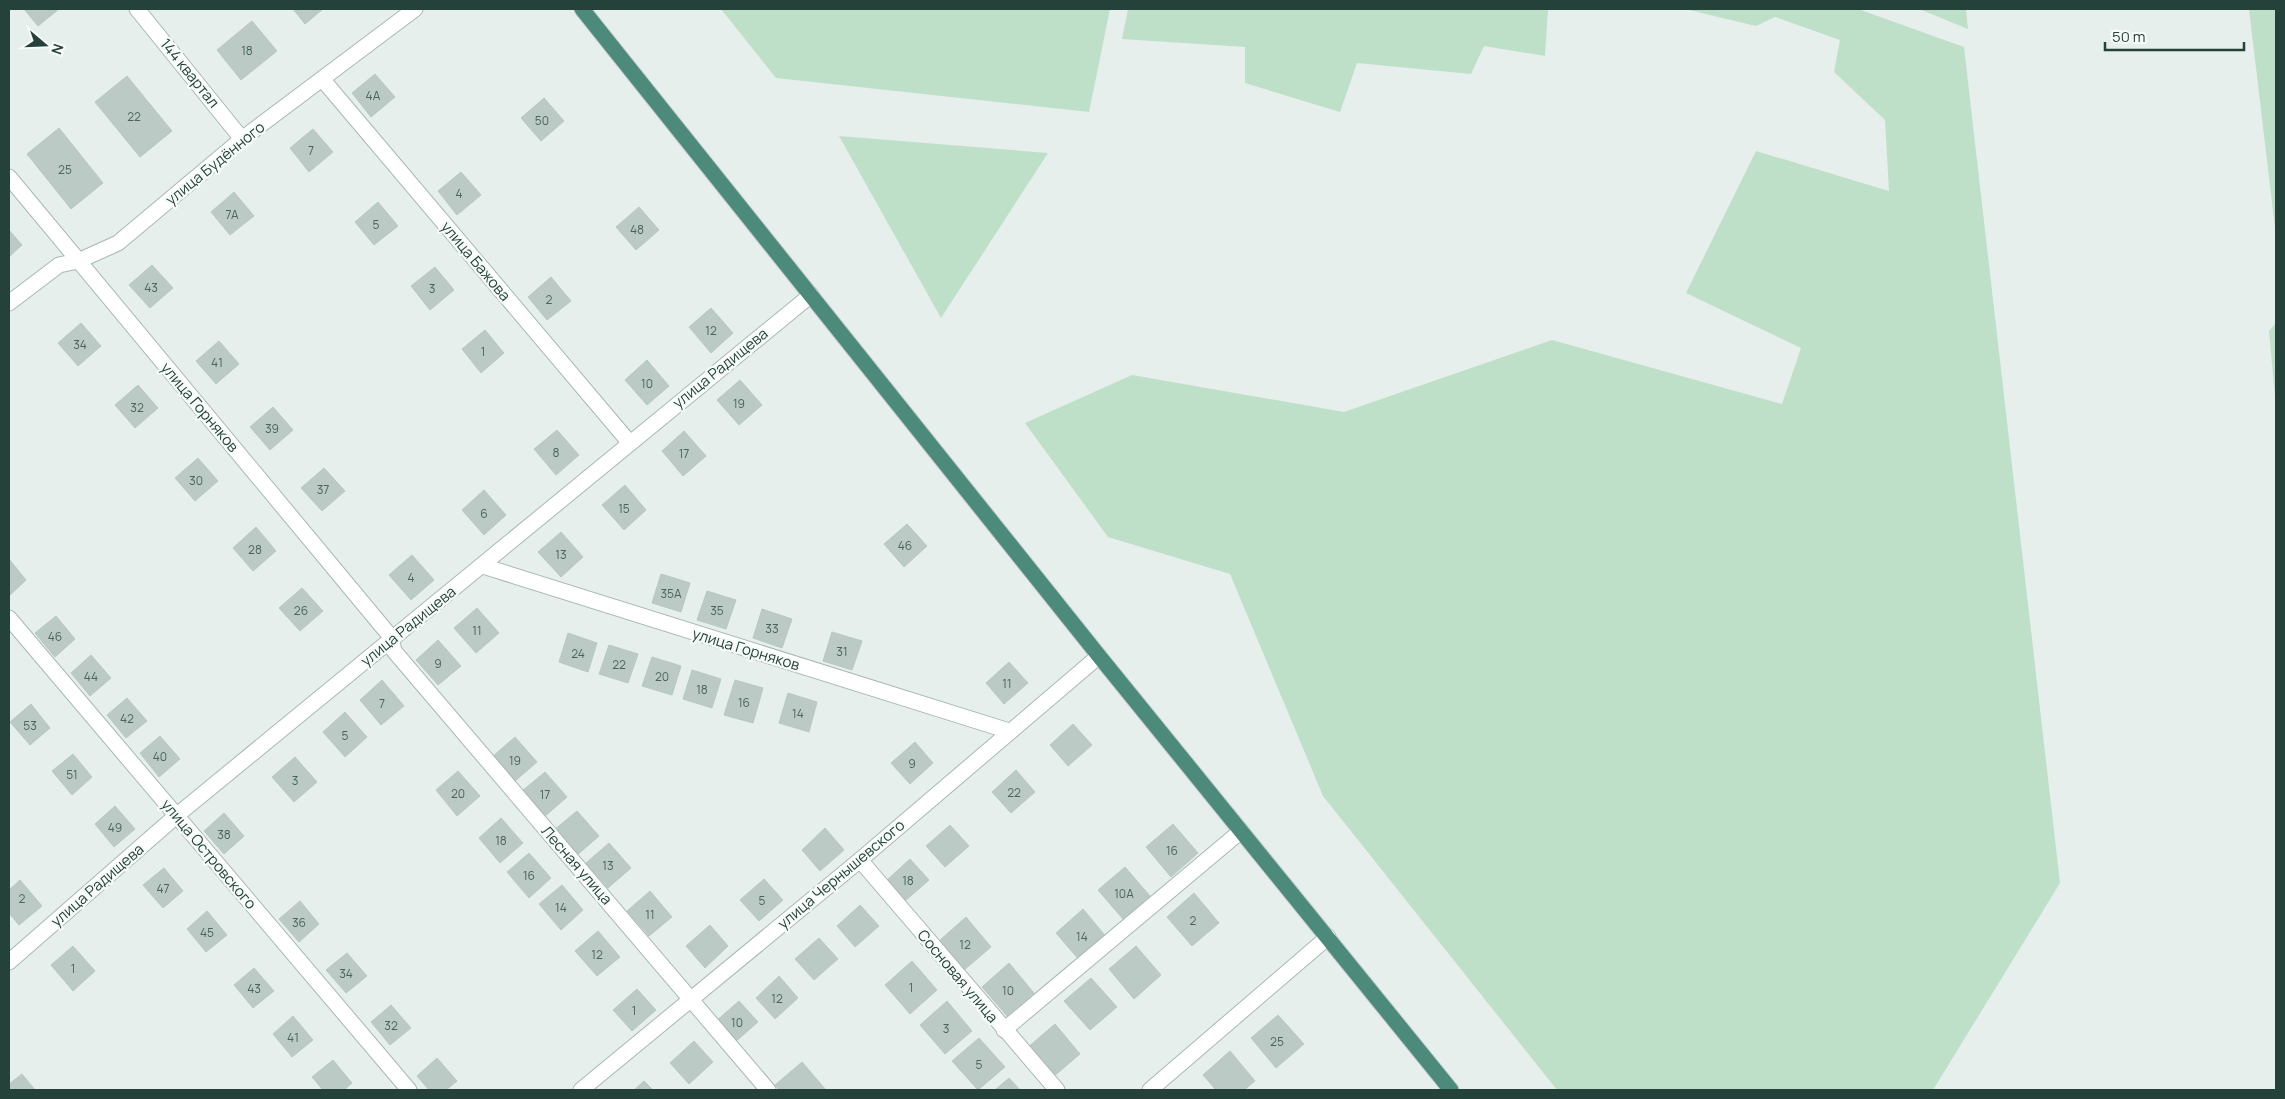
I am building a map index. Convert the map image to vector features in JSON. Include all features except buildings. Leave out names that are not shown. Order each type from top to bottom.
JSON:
[{"type":"highway","points":[[582,9],[1099,656],[1451,1090]]},
{"type":"street","name":"144 квартал","points":[[137,9],[242,138]]},
{"type":"street","name":"улица Будённого","points":[[9,303],[59,266],[78,261],[118,243],[242,138],[323,80],[415,9]]},
{"type":"street","name":"улица Бажова","points":[[323,80],[629,442]]},
{"type":"street","name":"улица Горняков","points":[[9,177],[391,637]]},
{"type":"street","name":"улица Радищева","points":[[9,962],[176,816],[391,637],[483,566],[629,442],[811,295]]},
{"type":"street","name":"улица Горняков","points":[[483,566],[1009,731]]},
{"type":"street","name":"улица Островского","points":[[9,618],[408,1090]]},
{"type":"street","name":"Лесная улица","points":[[391,637],[394,651],[768,1090]]},
{"type":"street","name":"улица Чернышевского","points":[[581,1090],[860,860],[1099,656]]},
{"type":"street","points":[[1004,1030],[1241,831]]},
{"type":"street","name":"Сосновая улица","points":[[860,860],[1057,1090]]},
{"type":"street","points":[[1150,1090],[1328,937]]},
{"type":"green space","points":[[721,9],[1110,9],[1089,112],[776,78]]},
{"type":"green space","points":[[1128,9],[1548,9],[1545,56],[1484,46],[1471,74],[1357,63],[1340,112],[1245,83],[1245,47],[1122,39]]},
{"type":"green space","points":[[1685,9],[1858,9],[1964,47],[2060,883],[1933,1090],[1557,1090],[1323,796],[1230,574],[1108,537],[1025,423],[1132,375],[1344,412],[1552,340],[1782,404],[1801,348],[1686,293],[1756,151],[1889,191],[1885,120],[1834,72],[1840,40],[1775,17],[1756,26]]},
{"type":"green space","points":[[1919,9],[1966,9],[1968,29]]},
{"type":"green space","points":[[2249,9],[2276,9],[2276,236]]},
{"type":"green space","points":[[839,136],[1048,153],[941,318]]},
{"type":"green space","points":[[2276,323],[2276,407],[2269,331]]}]
